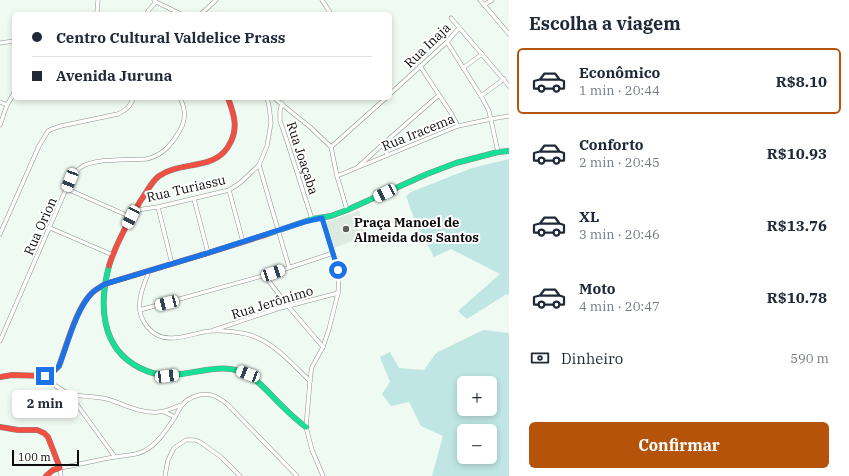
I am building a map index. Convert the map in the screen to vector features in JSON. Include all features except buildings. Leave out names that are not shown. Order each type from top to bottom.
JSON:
[{"type":"street","points":[[97,12],[98,0]]},
{"type":"street","points":[[203,12],[216,0]]},
{"type":"street","points":[[322,0],[330,12]]},
{"type":"street","points":[[480,0],[508,32]]},
{"type":"street","points":[[484,5],[492,0]]},
{"type":"street","points":[[148,12],[155,1],[177,12]]},
{"type":"street","points":[[451,18],[509,86]]},
{"type":"street","name":"Rua Inaja","points":[[392,92],[459,28]]},
{"type":"street","points":[[0,43],[12,41]]},
{"type":"street","points":[[446,42],[482,96],[489,112],[498,152]]},
{"type":"street","points":[[463,68],[482,54]]},
{"type":"street","points":[[420,66],[458,126]]},
{"type":"street","points":[[482,96],[504,79]]},
{"type":"street","points":[[357,168],[439,95]]},
{"type":"street","points":[[0,125],[7,105],[12,96]]},
{"type":"street","points":[[0,234],[39,146],[48,132],[61,126],[118,114],[126,110],[131,105],[132,100]]},
{"type":"street","name":"Rua Orion","points":[[0,338],[70,180],[76,172],[85,164],[93,162],[146,159],[153,158],[160,154],[176,136],[183,124],[184,109],[181,100]]},
{"type":"street","points":[[229,100],[235,122],[235,133],[230,145],[214,160],[171,170],[158,177],[131,217],[113,255],[105,284],[103,307],[104,321],[113,343],[120,353],[132,363],[146,371],[167,376],[229,368],[237,370],[248,374],[256,380],[306,427]]},
{"type":"street","name":"Rua Turiassu","points":[[136,210],[158,207],[229,190],[240,183],[259,166],[268,146],[271,123],[268,100]]},
{"type":"street","points":[[277,100],[310,127],[331,147],[336,176],[347,210]]},
{"type":"street","points":[[331,147],[384,100]]},
{"type":"street","points":[[0,102],[7,105]]},
{"type":"street","name":"Rua Joaçaba","points":[[282,103],[280,121],[312,219]]},
{"type":"street","name":"Rua Iracema","points":[[336,176],[458,126],[509,116]]},
{"type":"street","points":[[271,123],[280,121]]},
{"type":"street","points":[[382,145],[388,155]]},
{"type":"street","points":[[0,377],[12,375],[45,376],[54,371],[59,366],[75,323],[84,304],[91,294],[105,284],[208,253],[312,219],[331,216],[456,163],[498,152],[509,151]]},
{"type":"street","points":[[259,166],[289,268]]},
{"type":"street","points":[[67,189],[131,217]]},
{"type":"street","points":[[229,190],[243,242]]},
{"type":"street","points":[[194,199],[208,253]]},
{"type":"street","points":[[158,207],[172,264]]},
{"type":"street","points":[[322,218],[338,270],[338,293],[330,329],[323,347],[312,367],[306,427],[312,450],[323,476]]},
{"type":"street","points":[[50,228],[113,255]]},
{"type":"street","points":[[140,310],[264,276],[333,253]]},
{"type":"street","points":[[149,271],[140,299],[140,310],[142,319],[149,330],[155,335],[164,338],[171,338],[185,337],[212,331],[235,332],[249,335],[261,339],[282,354],[310,381]]},
{"type":"street","points":[[264,276],[323,347]]},
{"type":"street","name":"Rua Jerônimo","points":[[212,331],[288,306],[338,293]]},
{"type":"street","points":[[40,376],[70,395],[115,457]]},
{"type":"street","points":[[46,476],[53,470],[60,468],[139,453],[146,450],[158,439],[186,400],[197,395],[204,394],[220,398],[227,404],[298,476]]},
{"type":"street","points":[[70,395],[93,396],[107,399],[143,411],[163,412],[182,405]]},
{"type":"street","points":[[163,412],[175,417]]},
{"type":"street","points":[[0,428],[37,430],[44,433],[48,437],[60,468],[61,476]]},
{"type":"street","points":[[165,476],[168,460],[174,448],[186,440],[195,440],[222,457],[240,476]]},
{"type":"shaded area","points":[[509,159],[509,294],[467,319],[458,311],[500,274],[451,249],[434,257],[415,221],[406,196],[411,192],[472,168]]},
{"type":"shaded area","name":"Praça Manoel de Almeida dos Santos","points":[[359,211],[366,236],[334,248],[326,222]]},
{"type":"shaded area","points":[[483,330],[509,333],[509,476],[432,476],[443,436],[421,426],[409,402],[391,406],[382,394],[390,382],[380,357],[390,352],[399,368],[424,370],[436,353]]},
{"type":"traffic: fast","points":[[265,235],[312,219],[331,216],[347,210],[427,174],[456,163],[498,152],[509,151]]},
{"type":"traffic: fast","points":[[109,266],[104,295],[106,324],[110,337],[117,349],[127,359],[144,370],[164,375],[215,369],[231,369],[245,373],[256,380],[306,427]]},
{"type":"traffic: jam","points":[[109,266],[127,224],[156,178],[175,169],[210,161],[224,152],[227,148],[232,139],[235,127],[234,116],[229,100]]},
{"type":"traffic: jam","points":[[0,377],[12,375],[45,376],[54,371],[59,366],[72,327],[81,308],[92,293],[105,284],[265,235]]},
{"type":"traffic: jam","points":[[0,427],[18,430],[37,430],[44,433],[48,437],[60,468],[53,470],[46,476]]},
{"type":"place","name":"Praça Manoel de Almeida dos Santos","points":[[346,229]]},
{"type":"route","points":[[45,376],[50,374],[59,366],[75,323],[84,304],[91,294],[105,284],[118,279],[208,253],[312,219],[322,218],[338,270]]}]
